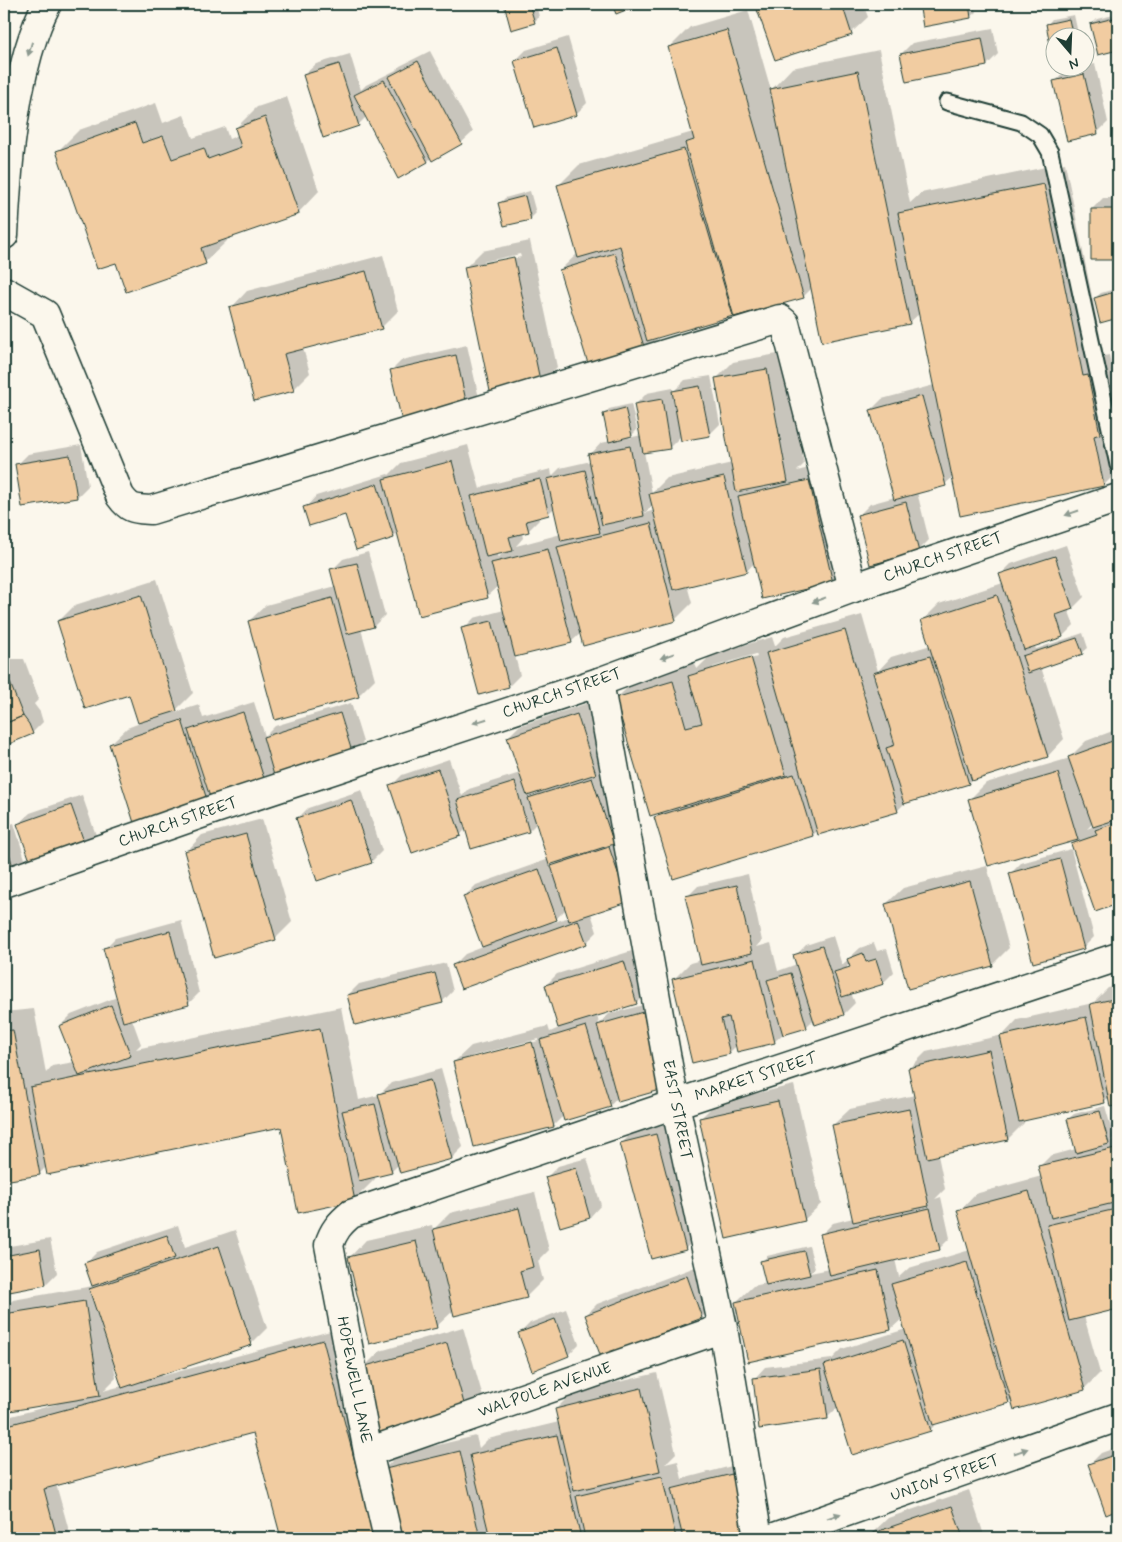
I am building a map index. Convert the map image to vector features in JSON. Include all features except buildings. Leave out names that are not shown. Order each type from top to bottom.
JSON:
[{"type":"street","points":[[4,235],[6,154],[20,81],[38,18],[47,4]]},
{"type":"street","points":[[4,291],[45,314],[120,496],[127,506],[138,510],[151,510],[780,319],[785,323],[853,588]]},
{"type":"street","name":"CHURCH STREET","points":[[4,883],[206,812],[598,682],[853,588],[1118,498]]},
{"type":"street","name":"EAST STREET","points":[[598,682],[675,1104],[723,1328],[758,1538]]},
{"type":"street","name":"MARKET STREET","points":[[339,1224],[351,1214],[1118,957]]},
{"type":"street","name":"HOPEWELL LANE","points":[[339,1224],[332,1234],[329,1245],[368,1452],[388,1538]]},
{"type":"street","name":"WALPOLE AVENUE","points":[[368,1452],[723,1328]]},
{"type":"street","name":"UNION STREET","points":[[772,1538],[1118,1417]]},
{"type":"lane","points":[[947,102],[1021,122],[1040,135],[1050,152],[1118,465]]}]
